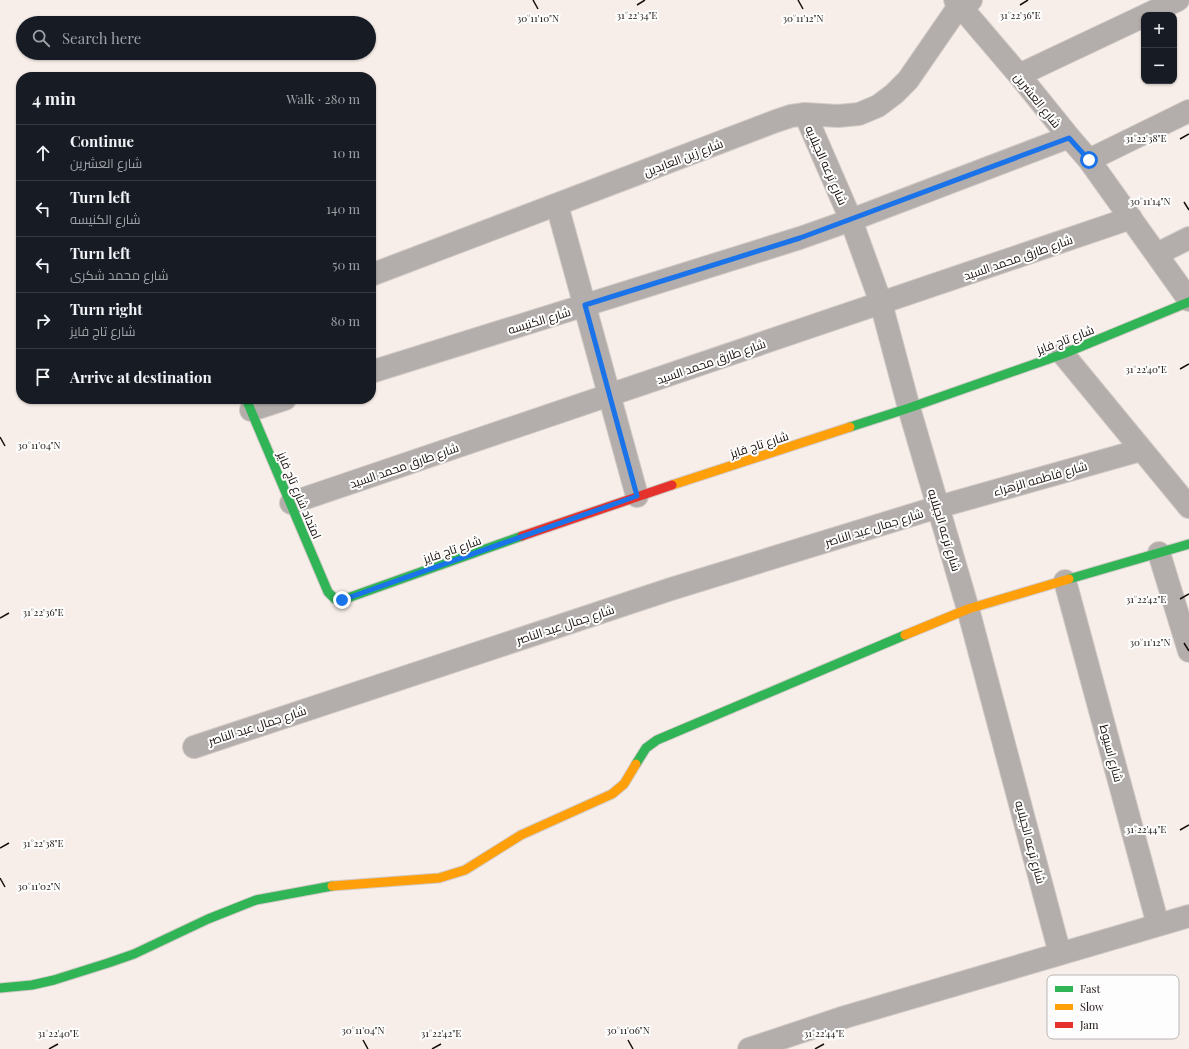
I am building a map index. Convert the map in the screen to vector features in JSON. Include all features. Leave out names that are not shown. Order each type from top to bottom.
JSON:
[{"type":"street","points":[[1153,12],[1178,0]]},
{"type":"street","name":"شارع العشرين","points":[[962,2],[1069,138],[1089,160],[1189,301]]},
{"type":"street","name":"شارع زين العابدين","points":[[376,273],[791,116],[805,114],[838,116],[859,114],[878,106],[894,94],[908,80],[962,2]]},
{"type":"street","points":[[1019,75],[1141,18]]},
{"type":"street","points":[[1089,160],[1189,111]]},
{"type":"street","name":"شارع ترعه الجبلايه","points":[[805,114],[851,220],[881,303],[909,408],[968,609],[1060,954]]},
{"type":"street","name":"شارع الكنيسه","points":[[376,370],[800,238],[1069,138]]},
{"type":"street","points":[[557,205],[637,496]]},
{"type":"street","name":"شارع طارق محمد السيد","points":[[291,503],[1131,218]]},
{"type":"street","points":[[1157,254],[1189,238]]},
{"type":"street","name":"شارع تاج فايز","points":[[335,599],[342,600],[637,496],[909,408],[1063,354],[1189,301]]},
{"type":"street","points":[[1063,354],[1189,507]]},
{"type":"street","name":"امتداد شارع تاج فايز","points":[[248,404],[328,592],[335,599]]},
{"type":"street","name":"شارع فاطمه الزهراء","points":[[938,507],[1141,450]]},
{"type":"street","name":"شارع جمال عبد الناصر","points":[[194,746],[671,589],[938,507]]},
{"type":"street","points":[[0,988],[32,985],[54,980],[108,963],[134,954],[208,919],[256,900],[326,887],[439,878],[465,870],[521,836],[612,794],[624,784],[646,748],[656,740],[968,609],[1189,544]]},
{"type":"street","points":[[1159,553],[1189,651]]},
{"type":"street","name":"شارع اسيوط","points":[[1065,580],[1158,925]]},
{"type":"street","points":[[749,1049],[845,1017],[1189,916]]},
{"type":"traffic: fast","points":[[850,427],[1063,354],[1189,302]]},
{"type":"traffic: fast","points":[[248,404],[328,592],[335,599],[342,600],[522,536]]},
{"type":"traffic: fast","points":[[1069,579],[1189,544]]},
{"type":"traffic: fast","points":[[636,764],[646,748],[657,740],[905,635]]},
{"type":"traffic: fast","points":[[0,988],[32,985],[54,980],[108,963],[134,954],[208,919],[256,900],[332,886]]},
{"type":"traffic: slow","points":[[672,485],[850,427]]},
{"type":"traffic: slow","points":[[905,635],[968,609],[1069,579]]},
{"type":"traffic: slow","points":[[332,886],[439,878],[465,870],[521,835],[612,794],[624,784],[636,764]]},
{"type":"traffic: jam","points":[[522,536],[672,485]]},
{"type":"route","points":[[342,600],[637,496],[585,305],[800,238],[1069,138],[1089,160]]}]
